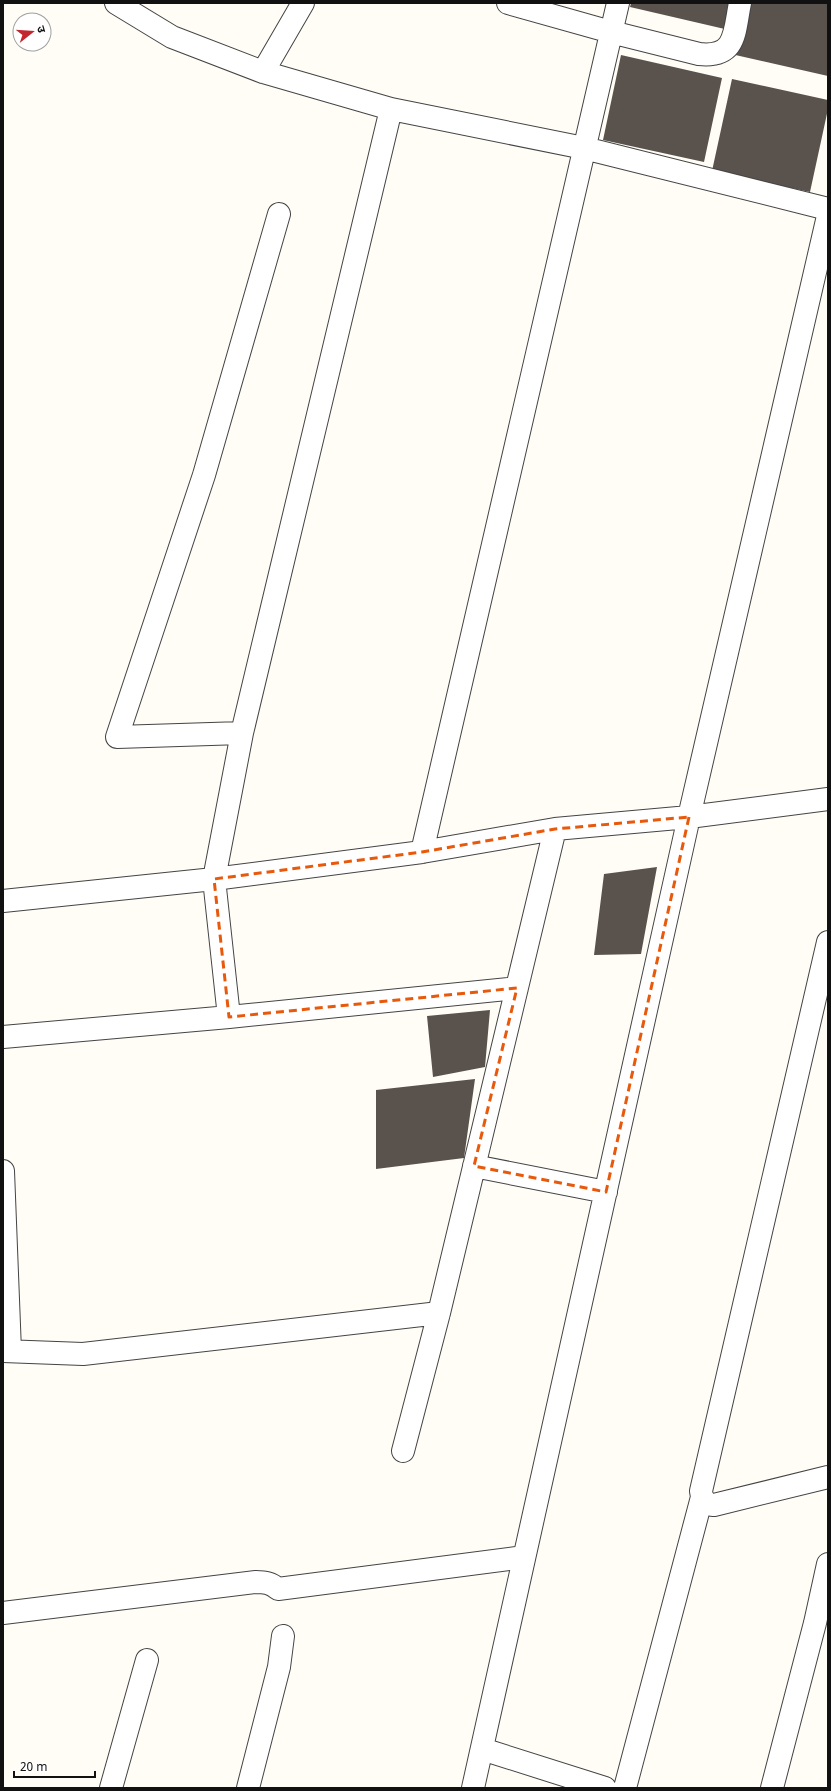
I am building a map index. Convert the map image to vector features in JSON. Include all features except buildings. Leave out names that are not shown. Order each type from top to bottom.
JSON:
[{"type":"street","points":[[116,3],[172,37],[263,72],[391,109],[584,148],[828,209]]},
{"type":"street","points":[[263,72],[303,3]]},
{"type":"street","points":[[508,3],[611,32],[711,56],[727,49],[730,45],[740,3]]},
{"type":"street","points":[[422,852],[618,3]]},
{"type":"street","points":[[229,1017],[214,879],[242,733],[391,109]]},
{"type":"street","points":[[242,733],[117,737],[204,475],[279,214]]},
{"type":"street","points":[[473,1788],[689,817],[828,216]]},
{"type":"street","points":[[3,901],[214,879],[422,852],[555,828],[689,817],[828,799]]},
{"type":"street","points":[[403,1451],[439,1313],[555,828]]},
{"type":"street","points":[[625,1788],[702,1497],[702,1481],[828,942]]},
{"type":"street","points":[[3,1037],[229,1017],[517,988]]},
{"type":"street","points":[[474,1166],[606,1192]]},
{"type":"street","points":[[3,1171],[7,1351],[83,1354],[439,1313]]},
{"type":"street","points":[[702,1497],[707,1504],[714,1505],[828,1477]]},
{"type":"street","points":[[3,1612],[256,1582],[264,1582],[278,1589],[524,1557]]},
{"type":"street","points":[[772,1788],[827,1570]]},
{"type":"street","points":[[248,1788],[279,1668],[284,1636]]},
{"type":"street","points":[[111,1788],[147,1660]]},
{"type":"street","points":[[482,1749],[605,1788]]},
{"type":"highlighted area","points":[[689,817],[606,1192],[474,1166],[517,988],[229,1017],[214,879],[422,852],[555,829]]}]
